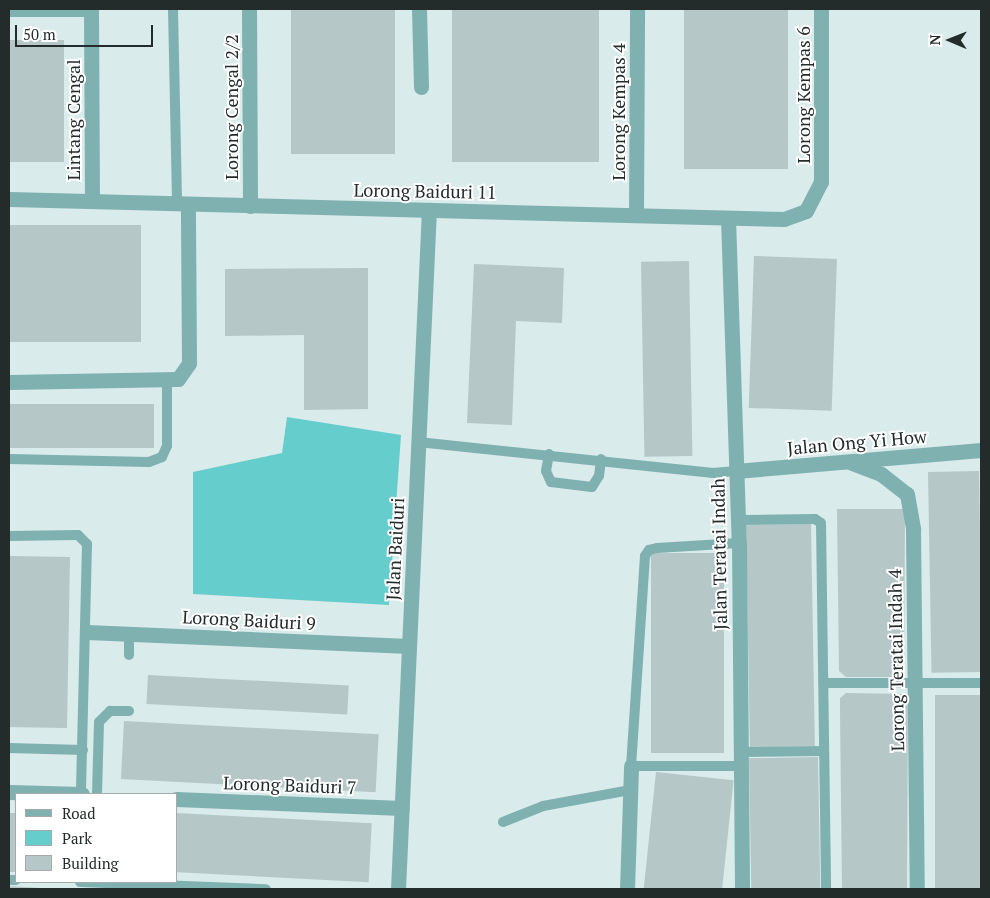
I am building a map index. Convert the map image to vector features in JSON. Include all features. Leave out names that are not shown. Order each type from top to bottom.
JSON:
[{"type":"street","points":[[9,9],[91,9]]},
{"type":"street","name":"Lintang Cengal","points":[[91,9],[92,201]]},
{"type":"street","name":"Lorong Cengal 2/2","points":[[249,9],[250,206]]},
{"type":"street","points":[[419,9],[421,87]]},
{"type":"street","name":"Lorong Kempas 4","points":[[636,215],[637,9]]},
{"type":"street","name":"Lorong Kempas 6","points":[[822,9],[822,182]]},
{"type":"street","name":"Lorong Baiduri 11","points":[[9,200],[784,219],[806,211],[822,182]]},
{"type":"street","points":[[9,382],[172,379],[189,363],[183,204]]},
{"type":"street","name":"Jalan Baiduri","points":[[398,889],[429,210]]},
{"type":"street","name":"Jalan Teratai Indah","points":[[728,218],[739,543],[742,889]]},
{"type":"street","name":"Jalan Ong Yi How","points":[[736,471],[852,463],[981,450]]},
{"type":"street","name":"Lorong Teratai Indah 4","points":[[852,463],[881,474],[907,494],[913,529],[917,889]]},
{"type":"street","name":"Lorong Baiduri 9","points":[[86,632],[409,646]]},
{"type":"street","points":[[627,889],[631,766]]},
{"type":"street","points":[[9,792],[46,793]]},
{"type":"street","name":"Lorong Baiduri 7","points":[[178,799],[402,808]]},
{"type":"lane","points":[[173,9],[183,204]]},
{"type":"lane","points":[[9,459],[149,462],[162,456],[167,446],[172,379]]},
{"type":"lane","points":[[418,442],[601,459],[713,473],[736,471]]},
{"type":"lane","points":[[549,454],[546,471],[552,482],[592,487],[599,476],[601,459]]},
{"type":"lane","points":[[738,520],[815,519],[821,523],[826,889]]},
{"type":"lane","points":[[9,536],[78,535],[88,544],[82,793]]},
{"type":"lane","points":[[739,543],[657,548],[649,550],[645,556],[631,766],[741,759],[824,751]]},
{"type":"lane","points":[[129,633],[129,654]]},
{"type":"lane","points":[[824,683],[981,683]]},
{"type":"lane","points":[[97,793],[99,722],[110,711],[129,710]]},
{"type":"lane","points":[[9,748],[83,750]]},
{"type":"lane","points":[[503,822],[543,806],[630,790]]},
{"type":"lane","points":[[131,883],[266,889]]},
{"type":"green space","points":[[287,417],[401,435],[389,605],[193,594],[193,472],[282,453]]},
{"type":"building","points":[[291,9],[395,9],[395,154],[291,154]]},
{"type":"building","points":[[452,9],[599,9],[599,162],[452,162]]},
{"type":"building","points":[[684,9],[788,9],[788,169],[684,169]]},
{"type":"building","points":[[9,40],[64,40],[64,162],[9,162]]},
{"type":"building","points":[[9,225],[141,225],[141,342],[9,342]]},
{"type":"building","points":[[754,256],[837,259],[832,411],[749,408]]},
{"type":"building","points":[[689,261],[692,456],[644,457],[641,262]]},
{"type":"building","points":[[474,264],[564,268],[562,323],[516,321],[512,425],[467,423]]},
{"type":"building","points":[[368,268],[368,409],[304,410],[304,335],[225,336],[225,269]]},
{"type":"building","points":[[9,404],[154,404],[154,448],[9,448]]},
{"type":"building","points":[[979,471],[981,672],[932,673],[928,472]]},
{"type":"building","points":[[837,509],[905,509],[904,677],[846,677],[839,671]]},
{"type":"building","points":[[811,524],[815,746],[750,747],[746,525]]},
{"type":"building","points":[[651,553],[724,553],[724,753],[651,753]]},
{"type":"building","points":[[9,556],[70,557],[67,728],[9,727]]},
{"type":"building","points":[[148,675],[349,686],[347,714],[146,704]]},
{"type":"building","points":[[846,693],[908,694],[907,889],[842,889],[840,698]]},
{"type":"building","points":[[935,695],[981,695],[981,889],[935,889]]},
{"type":"building","points":[[124,721],[379,734],[376,792],[121,779]]},
{"type":"building","points":[[818,757],[820,889],[751,889],[749,758]]},
{"type":"building","points":[[656,772],[734,780],[722,889],[644,888]]},
{"type":"building","points":[[9,813],[15,813],[15,872],[9,872]]},
{"type":"building","points":[[178,813],[372,823],[369,882],[178,872]]},
{"type":"building","points":[[9,886],[41,888],[41,889],[9,889]]}]
